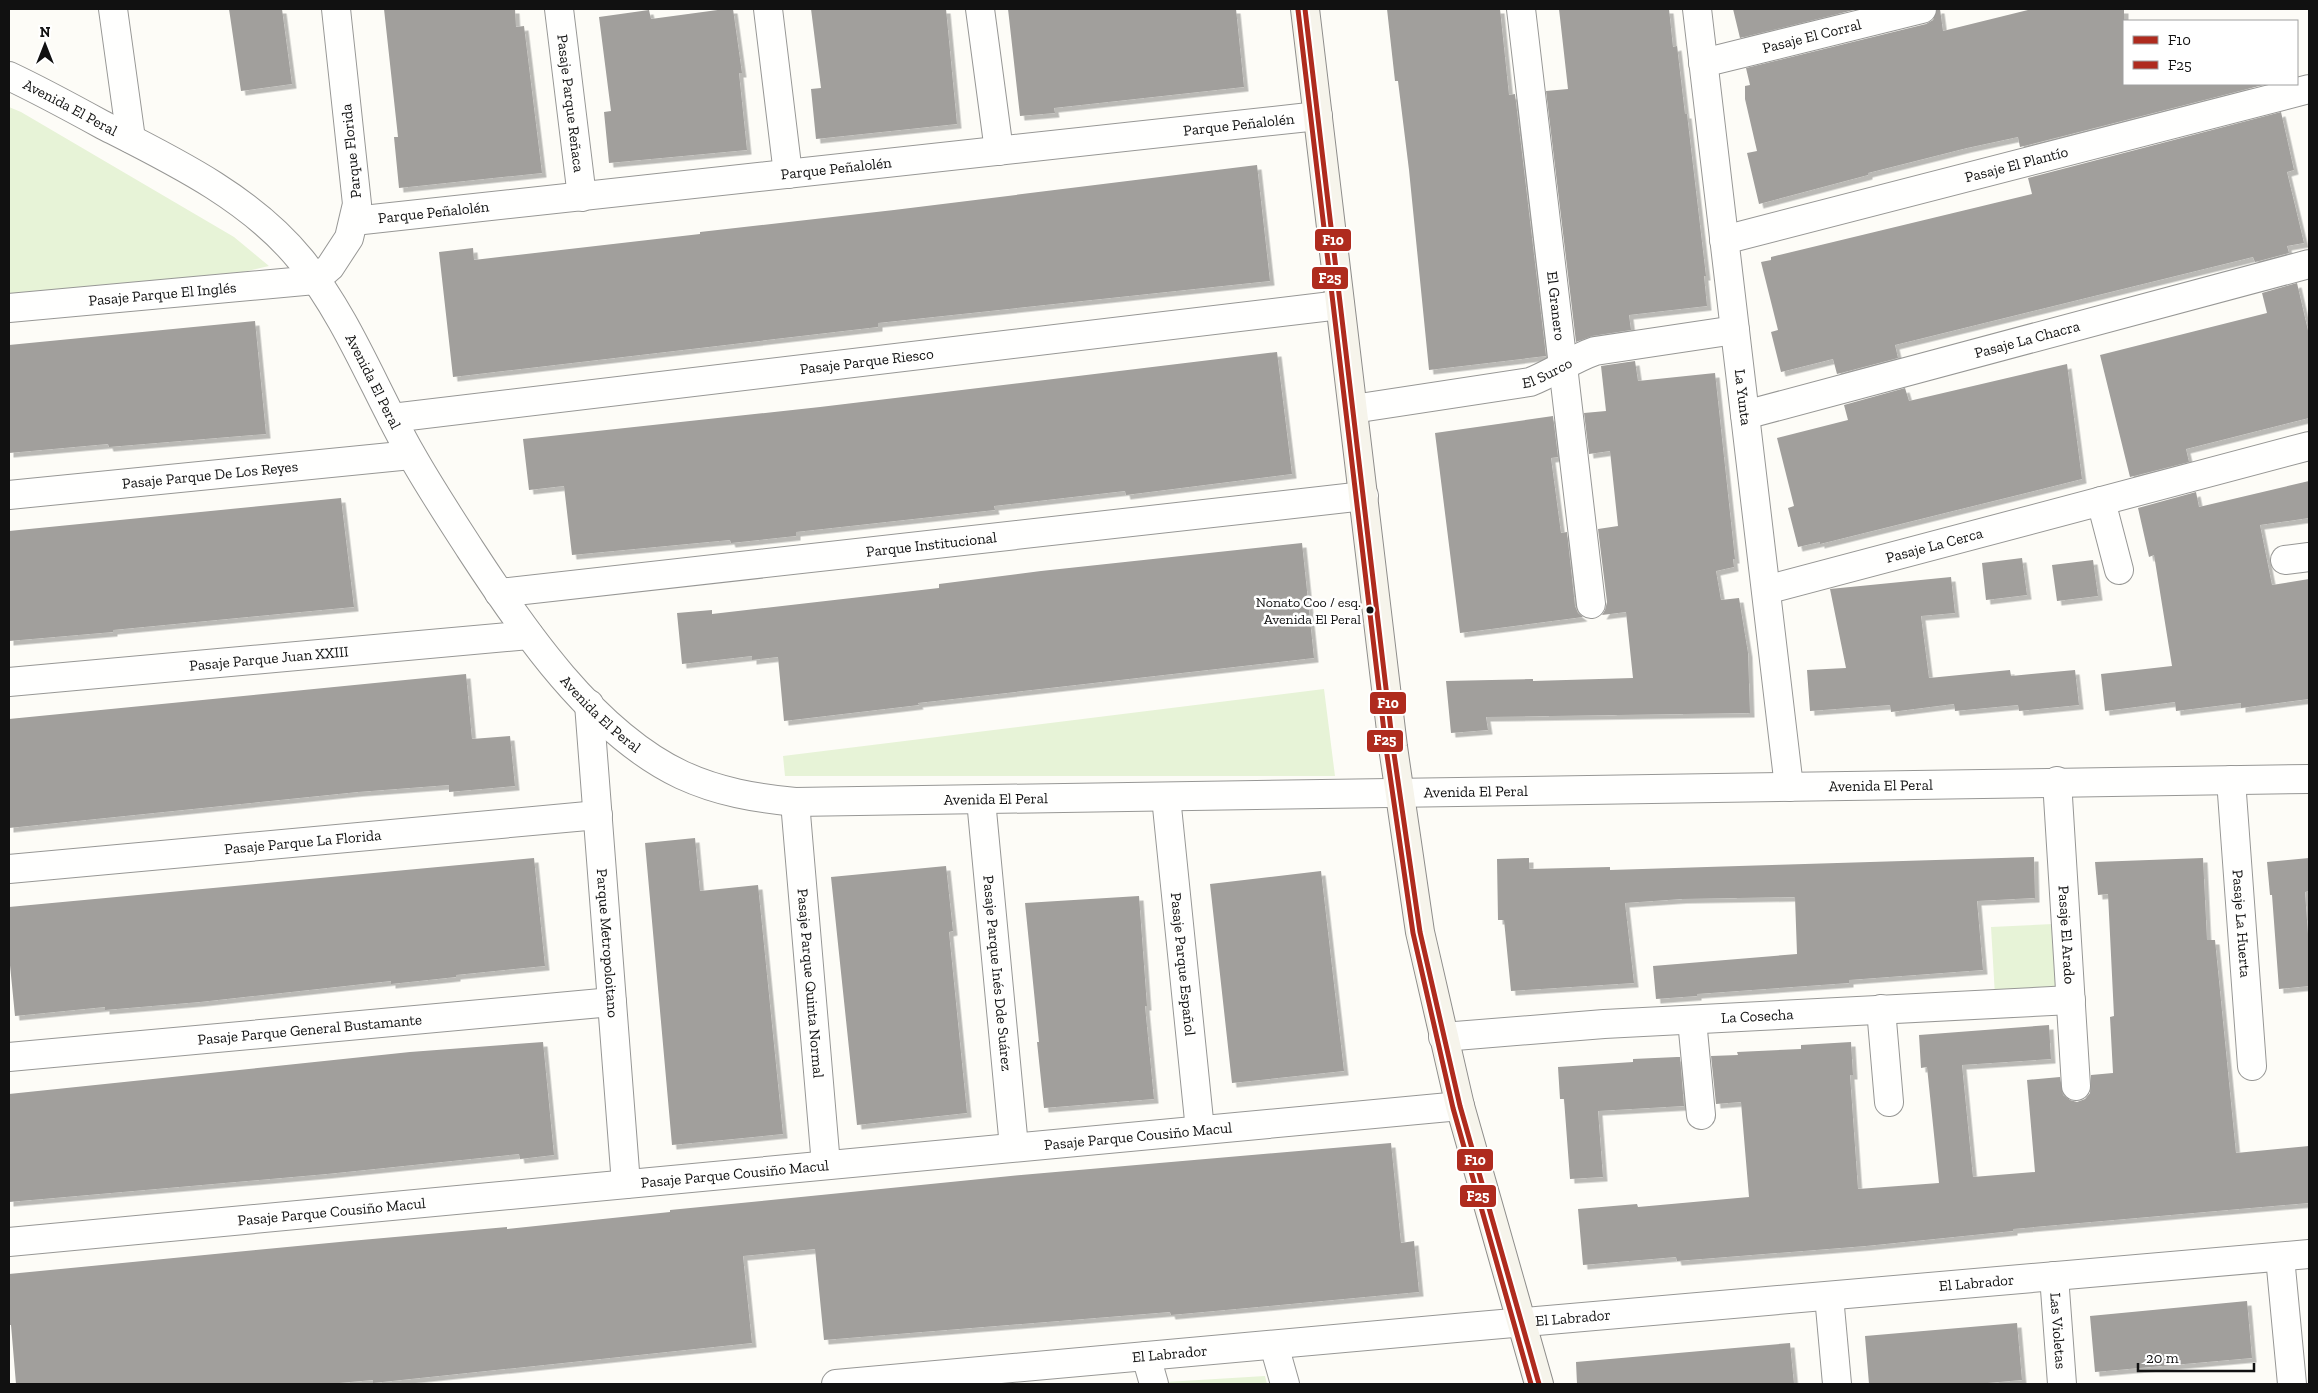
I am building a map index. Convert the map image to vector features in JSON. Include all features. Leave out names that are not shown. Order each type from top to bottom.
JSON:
[{"type":"main road","points":[[1305,9],[1399,794],[1420,932],[1460,1106],[1539,1384]]},
{"type":"street","points":[[113,9],[131,139]]},
{"type":"street","name":"Parque Florida","points":[[315,280],[330,267],[349,238],[357,204],[336,9]]},
{"type":"street","name":"Pasaje Parque Reñaca","points":[[559,9],[582,197]]},
{"type":"street","points":[[768,9],[788,174]]},
{"type":"street","points":[[980,9],[999,151]]},
{"type":"street","name":"El Granero","points":[[1521,9],[1591,604]]},
{"type":"street","name":"La Yunta","points":[[1697,9],[1789,787]]},
{"type":"street","name":"Pasaje El Corral","points":[[1703,63],[1922,9]]},
{"type":"street","name":"Avenida El Peral","points":[[9,76],[194,174],[240,204],[271,228],[300,258],[349,331],[412,455],[498,593],[529,635],[616,732],[647,755],[681,774],[716,788],[753,798],[795,802],[1399,794],[2057,781],[2309,779]]},
{"type":"street","name":"Pasaje El Plantío","points":[[1724,240],[2309,89]]},
{"type":"street","name":"Parque Peñalolén","points":[[354,221],[1318,116]]},
{"type":"street","name":"Pasaje La Chacra","points":[[1745,415],[2309,264]]},
{"type":"street","name":"Pasaje Parque El Inglés","points":[[9,308],[315,280]]},
{"type":"street","name":"Pasaje Parque Riesco","points":[[392,418],[1340,305]]},
{"type":"street","name":"El Surco","points":[[1354,409],[1530,382],[1575,358],[1595,351],[1735,330]]},
{"type":"street","name":"Pasaje La Cerca","points":[[1766,590],[2309,446]]},
{"type":"street","name":"Pasaje Parque De Los Reyes","points":[[9,495],[412,455]]},
{"type":"street","name":"Parque Institucional","points":[[498,593],[1364,496]]},
{"type":"street","points":[[2101,501],[2119,570]]},
{"type":"street","name":"Pasaje Parque Juan XXIII","points":[[9,682],[529,635]]},
{"type":"street","name":"Parque Metropoloitano","points":[[589,704],[626,1184]]},
{"type":"street","name":"Pasaje La Huerta","points":[[2231,780],[2252,1066]]},
{"type":"street","name":"Pasaje El Arado","points":[[2057,781],[2076,1086]]},
{"type":"street","name":"Pasaje Parque Español","points":[[1166,797],[1200,1130]]},
{"type":"street","name":"Pasaje Parque Inés Dde Suárez","points":[[981,800],[1014,1147]]},
{"type":"street","name":"Pasaje Parque Quinta Normal","points":[[795,802],[826,1165]]},
{"type":"street","name":"Pasaje Parque La Florida","points":[[9,869],[598,815]]},
{"type":"street","name":"La Cosecha","points":[[1443,1037],[1692,1020],[2071,1000]]},
{"type":"street","name":"Pasaje Parque General Bustamante","points":[[9,1057],[612,1002]]},
{"type":"street","points":[[1881,1010],[1889,1102]]},
{"type":"street","points":[[1692,1020],[1701,1115]]},
{"type":"street","name":"Pasaje Parque Cousiño Macul","points":[[9,1242],[1460,1106]]},
{"type":"street","name":"El Labrador","points":[[836,1384],[930,1380],[1146,1356],[2309,1254]]},
{"type":"street","points":[[2280,1257],[2292,1384]]},
{"type":"street","name":"Las Violetas","points":[[2054,1276],[2062,1384]]},
{"type":"street","points":[[1829,1296],[1837,1384]]},
{"type":"street","points":[[1274,1345],[1285,1384]]},
{"type":"street","points":[[1146,1356],[1154,1384]]},
{"type":"green space","points":[[9,107],[21,112],[234,237],[269,266],[243,272],[9,294]]},
{"type":"green space","points":[[1324,689],[1335,776],[785,776],[783,756]]},
{"type":"green space","points":[[2053,924],[2056,993],[1995,996],[1991,927]]},
{"type":"green space","points":[[1265,1376],[1267,1384],[1167,1384],[1166,1382]]},
{"type":"building","points":[[229,9],[282,9],[292,84],[241,91]]},
{"type":"building","points":[[384,9],[515,9],[516,27],[524,26],[542,173],[399,188],[394,137],[398,137]]},
{"type":"building","points":[[733,9],[742,73],[739,73],[747,150],[609,163],[604,112],[611,111],[599,17],[649,10],[651,19]]},
{"type":"building","points":[[811,9],[946,9],[957,124],[816,139],[811,89],[821,88]]},
{"type":"building","points":[[1008,9],[1236,9],[1244,87],[1054,108],[1055,113],[1020,116]]},
{"type":"building","points":[[1387,9],[1500,9],[1509,95],[1515,94],[1546,356],[1429,370],[1409,170],[1398,81],[1395,81]]},
{"type":"building","points":[[1559,9],[1669,9],[1673,47],[1677,46],[1685,114],[1687,114],[1706,276],[1704,276],[1707,306],[1629,315],[1631,330],[1592,336],[1576,342],[1546,91],[1568,89]]},
{"type":"building","points":[[1733,9],[1858,9],[1740,38]]},
{"type":"building","points":[[1937,9],[1940,9],[1943,31],[2032,9],[2124,9],[2123,85],[2263,85],[2020,147],[2018,137],[1967,148],[1868,173],[1868,175],[1759,204],[1747,153],[1757,151],[1745,99],[1745,86],[1750,85],[1746,68],[1926,24],[1933,20]]},
{"type":"building","points":[[2281,112],[2294,170],[2287,172],[2304,243],[2287,246],[2289,253],[2255,262],[2253,257],[1895,345],[1898,358],[1837,374],[1833,359],[1781,372],[1771,332],[1778,330],[1761,262],[1771,260],[1771,257],[2032,194],[2028,178]]},
{"type":"building","points":[[1257,165],[1270,281],[878,323],[878,327],[453,377],[439,252],[473,248],[474,260]]},
{"type":"building","points":[[2297,283],[2309,335],[2309,418],[2186,449],[2189,462],[2130,477],[2100,355],[2267,313],[2262,293]]},
{"type":"building","points":[[255,321],[266,434],[109,447],[108,444],[9,453],[9,345]]},
{"type":"building","points":[[1277,352],[1292,474],[1126,495],[1125,491],[994,506],[995,510],[796,532],[796,536],[731,543],[730,540],[572,555],[564,486],[529,490],[523,439],[820,407]]},
{"type":"building","points":[[1635,361],[1638,381],[1715,373],[1735,559],[1733,559],[1734,567],[1716,571],[1721,600],[1739,598],[1748,653],[1750,713],[1486,717],[1488,730],[1451,733],[1446,681],[1633,678],[1626,612],[1602,615],[1607,602],[1598,529],[1618,526],[1610,451],[1589,454],[1584,413],[1606,411],[1601,366]]},
{"type":"building","points":[[2067,364],[2082,479],[1820,544],[1820,542],[1798,547],[1788,508],[1794,506],[1777,438],[1848,420],[1844,405],[1905,388],[1909,401]]},
{"type":"building","points":[[1553,416],[1558,457],[1551,458],[1561,533],[1567,532],[1575,606],[1578,613],[1583,617],[1460,633],[1435,433]]},
{"type":"building","points":[[2309,481],[2309,518],[2260,525],[2272,585],[2309,579],[2309,699],[2241,708],[2241,703],[2176,711],[2175,702],[2105,711],[2101,674],[2172,666],[2154,555],[2149,557],[2138,508],[2196,492],[2199,507]]},
{"type":"building","points":[[341,498],[354,607],[9,641],[9,531]]},
{"type":"building","points":[[1302,543],[1314,658],[918,703],[919,705],[784,721],[778,657],[752,660],[752,656],[682,664],[677,613],[712,610],[712,614],[939,588],[939,584],[1041,571]]},
{"type":"building","points":[[2022,558],[2027,595],[1986,600],[1982,563]]},
{"type":"building","points":[[2093,560],[2098,596],[2057,601],[2052,565]]},
{"type":"building","points":[[1951,577],[1955,613],[1921,616],[1929,678],[2010,670],[2011,676],[2075,670],[2079,705],[2019,711],[2018,705],[1955,711],[1954,704],[1891,712],[1890,705],[1810,711],[1807,670],[1846,668],[1830,589]]},
{"type":"building","points":[[466,674],[472,739],[510,736],[515,786],[449,792],[449,785],[358,792],[9,828],[9,719]]},
{"type":"building","points":[[695,838],[700,891],[758,885],[783,1134],[672,1145],[645,843]]},
{"type":"building","points":[[2034,857],[2035,898],[1977,901],[1983,970],[1849,980],[1849,983],[1697,994],[1697,996],[1656,999],[1653,966],[1797,954],[1795,897],[1682,899],[1625,903],[1634,983],[1511,991],[1504,920],[1498,920],[1497,859],[1529,858],[1529,869],[1610,867],[1610,870]]},
{"type":"building","points":[[534,858],[545,966],[391,984],[391,981],[200,1002],[105,1010],[105,1007],[15,1016],[9,955],[9,907]]},
{"type":"building","points":[[2203,858],[2207,940],[2215,940],[2236,1153],[2309,1146],[2309,1203],[2013,1229],[2013,1231],[1866,1246],[1677,1261],[1676,1257],[1583,1265],[1578,1209],[1637,1204],[1638,1207],[1749,1197],[1741,1102],[1716,1104],[1711,1056],[1738,1055],[1737,1052],[1801,1049],[1801,1045],[1851,1042],[1853,1075],[1850,1075],[1858,1189],[1939,1183],[1927,1067],[1921,1068],[1919,1035],[2049,1025],[2051,1059],[1962,1065],[1973,1177],[2035,1172],[2027,1080],[2060,1077],[2063,1095],[2077,1102],[2085,1099],[2090,1093],[2091,1075],[2113,1073],[2110,1017],[2114,1016],[2108,894],[2098,895],[2095,862]]},
{"type":"building","points":[[2309,858],[2309,891],[2305,892],[2309,948],[2309,986],[2279,989],[2272,895],[2270,895],[2267,862]]},
{"type":"building","points":[[946,866],[953,931],[949,932],[967,1113],[857,1125],[831,877]]},
{"type":"building","points":[[1321,871],[1344,1071],[1232,1083],[1210,884]]},
{"type":"building","points":[[1139,896],[1147,1006],[1145,1006],[1154,1099],[1044,1108],[1025,903]]},
{"type":"building","points":[[543,1042],[554,1155],[520,1159],[519,1154],[327,1174],[9,1202],[9,1094],[410,1052]]},
{"type":"building","points":[[1680,1057],[1684,1106],[1598,1111],[1603,1177],[1570,1179],[1564,1099],[1560,1099],[1558,1067],[1633,1062],[1633,1059]]},
{"type":"building","points":[[1391,1143],[1401,1243],[1414,1241],[1419,1292],[1171,1315],[1170,1312],[824,1340],[815,1249],[743,1256],[752,1343],[373,1383],[373,1380],[328,1384],[16,1384],[11,1325],[9,1325],[9,1274],[350,1241],[507,1227],[507,1229],[670,1212],[670,1210],[1021,1175]]},
{"type":"building","points":[[2247,1301],[2252,1358],[2095,1372],[2090,1316]]},
{"type":"building","points":[[2017,1323],[2022,1380],[1976,1384],[1869,1384],[1865,1336]]},
{"type":"building","points":[[1790,1343],[1794,1384],[1577,1384],[1576,1362]]},
{"type":"transit line","name":"F10","points":[[1305,9],[1393,747],[1420,932],[1460,1106],[1539,1384]]},
{"type":"transit line","name":"F25","points":[[1298,10],[1386,748],[1413,933],[1453,1108],[1531,1384]]},
{"type":"place","name":"Nonato Coo / esq. Avenida El Peral","points":[[1370,610]]}]
